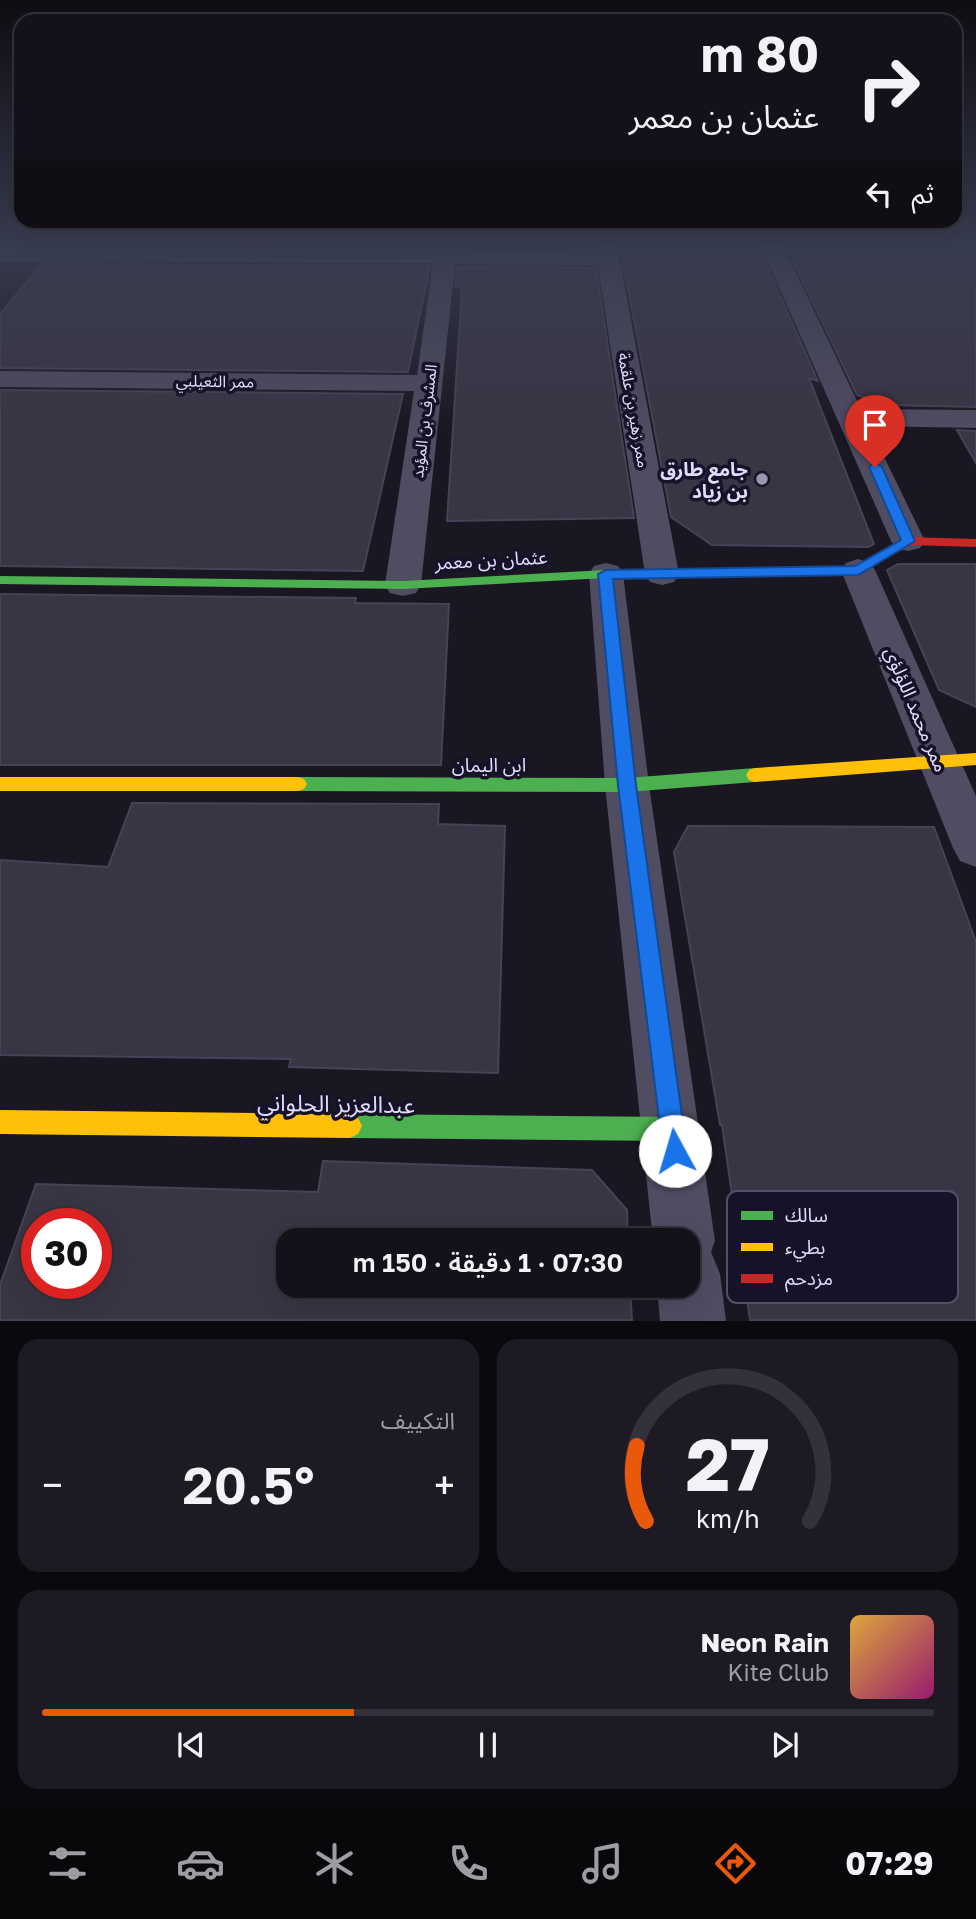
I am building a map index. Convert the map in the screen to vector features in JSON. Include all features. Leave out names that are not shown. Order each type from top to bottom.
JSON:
[{"type":"street","name":"المشرف بن المؤيد","points":[[403,585],[439,308]]},
{"type":"street","name":"ممر زهير بن علقمة","points":[[617,308],[662,574]]},
{"type":"street","points":[[801,308],[908,541],[976,542]]},
{"type":"street","name":"ممر الثعيلبي","points":[[0,379],[429,383]]},
{"type":"street","points":[[853,417],[976,419]]},
{"type":"street","name":"عثمان بن معمر","points":[[0,580],[403,585],[606,574],[858,570],[908,541]]},
{"type":"street","name":"ممر محمد اللؤلؤي","points":[[858,570],[958,760],[976,848]]},
{"type":"street","points":[[606,574],[627,785],[683,1228]]},
{"type":"street","name":"ابن اليمان","points":[[0,784],[627,785],[958,760]]},
{"type":"street","name":"عبدالعزيز الحلواني","points":[[0,1122],[672,1129]]},
{"type":"street","points":[[691,1298],[693,1321]]},
{"type":"building","points":[[5,308],[421,308],[408,372],[0,368],[0,314]]},
{"type":"building","points":[[461,308],[602,308],[634,518],[447,521]]},
{"type":"building","points":[[632,308],[785,308],[818,381],[809,378],[874,544],[868,547],[712,545],[671,517]]},
{"type":"building","points":[[815,308],[976,308],[976,407],[885,405],[857,395]]},
{"type":"building","points":[[0,390],[403,394],[363,571],[0,566]]},
{"type":"building","points":[[957,430],[976,431],[976,463]]},
{"type":"building","points":[[898,564],[976,564],[976,707],[939,690],[887,570]]},
{"type":"building","points":[[0,594],[356,598],[355,603],[449,604],[441,765],[0,765]]},
{"type":"building","points":[[132,803],[439,804],[438,824],[505,826],[498,1073],[289,1067],[291,1059],[0,1055],[0,860],[108,867]]},
{"type":"building","points":[[688,826],[934,827],[976,942],[976,1320],[750,1320],[748,1303],[958,1303],[958,1191],[731,1191],[674,852]]},
{"type":"building","points":[[323,1161],[592,1170],[627,1210],[628,1228],[276,1228],[276,1298],[631,1298],[632,1320],[0,1320],[0,1285],[21,1226],[21,1299],[112,1299],[112,1208],[27,1208],[36,1184],[318,1192]]},
{"type":"traffic: fast","points":[[0,580],[403,585],[606,574],[748,572]]},
{"type":"traffic: fast","points":[[298,784],[627,785],[755,775]]},
{"type":"traffic: fast","points":[[350,1126],[672,1129]]},
{"type":"traffic: slow","points":[[755,775],[976,759]]},
{"type":"traffic: slow","points":[[0,784],[298,784]]},
{"type":"traffic: slow","points":[[0,1122],[350,1126]]},
{"type":"traffic: jam","points":[[748,572],[858,570],[908,541],[976,543]]},
{"type":"place","name":"جامع طارق بن زياد","points":[[762,479]]},
{"type":"route","points":[[675,1151],[627,785],[606,574],[858,570],[908,541],[875,467]]}]
